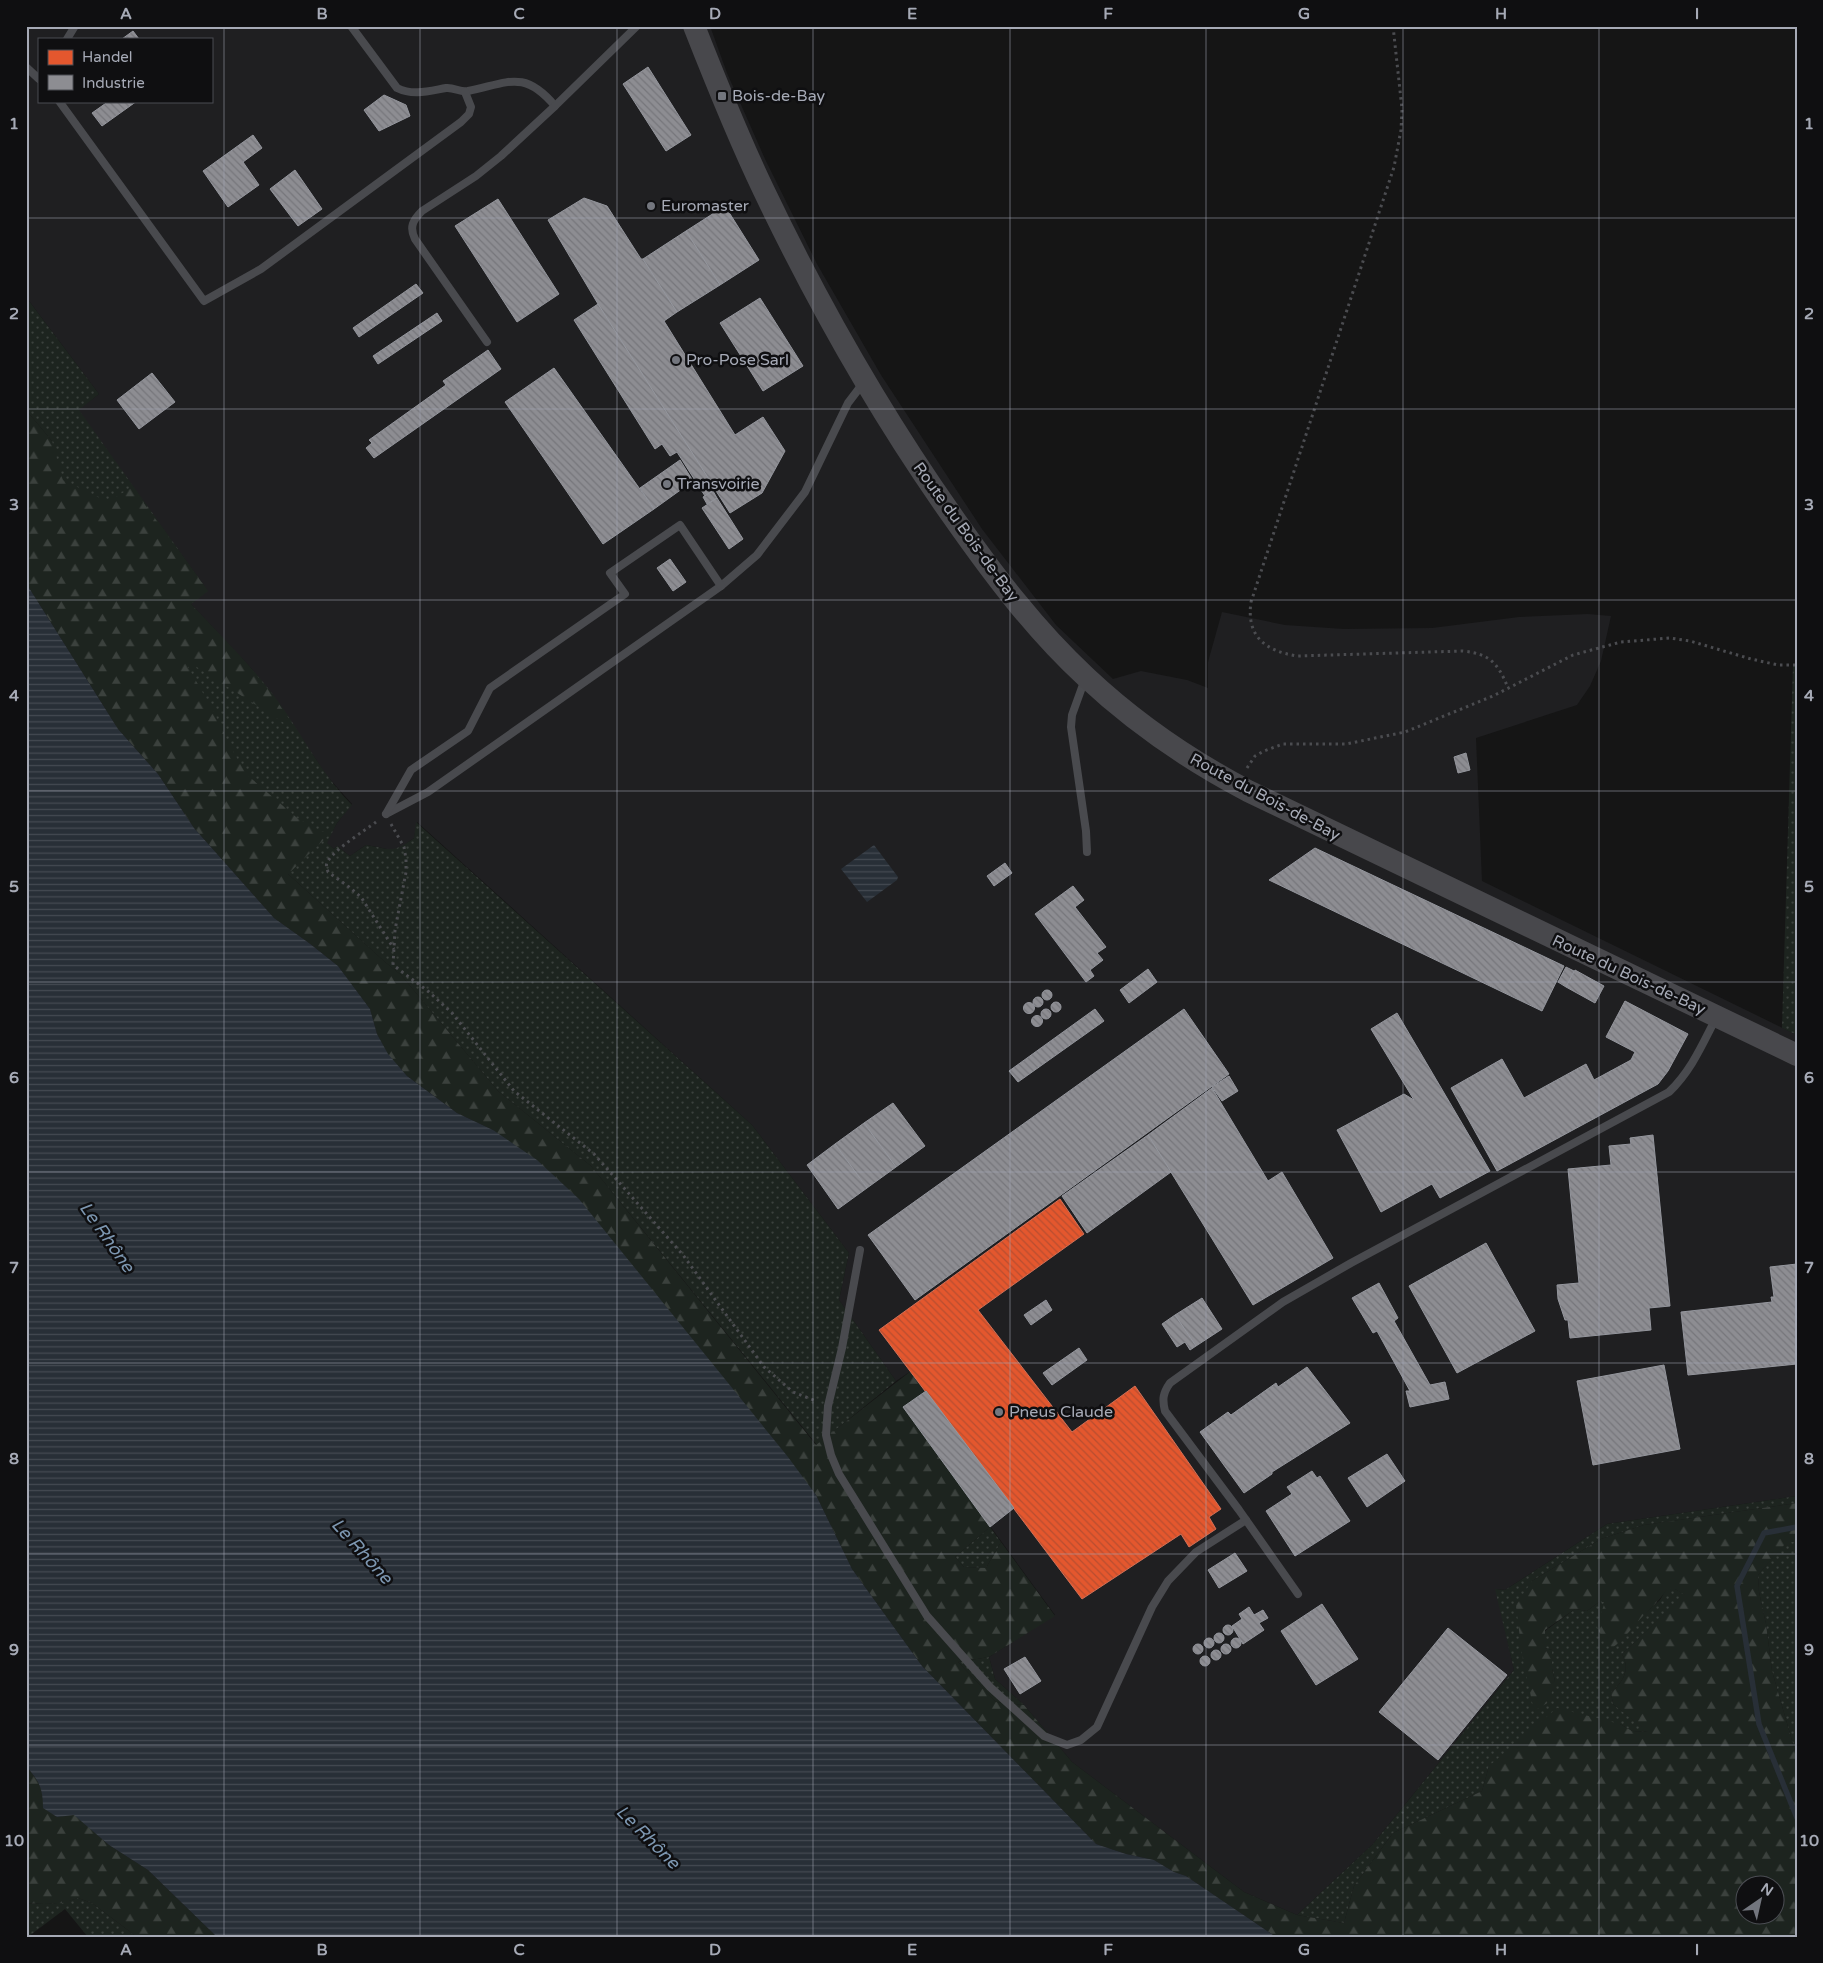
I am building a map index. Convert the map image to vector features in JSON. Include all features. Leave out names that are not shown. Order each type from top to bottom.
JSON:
[{"type":"main road","name":"Route du Bois-de-Bay","points":[[694,26],[726,106],[764,191],[805,272],[889,422],[995,576],[1031,620],[1086,677],[1129,715],[1177,751],[1236,785],[1797,1055]]},
{"type":"lane","points":[[68,38],[75,26]]},
{"type":"lane","points":[[351,26],[397,88],[403,91],[413,92],[456,88],[465,92],[512,80],[533,86],[555,106]]},
{"type":"lane","points":[[487,342],[415,238],[412,232],[412,225],[422,211],[476,176],[555,106],[637,26]]},
{"type":"lane","points":[[26,67],[38,77]]},
{"type":"lane","points":[[60,102],[204,302],[261,269],[461,122],[469,114],[471,107],[465,92]]},
{"type":"lane","points":[[386,814],[428,792],[721,586],[757,555],[805,492],[848,403],[865,380]]},
{"type":"lane","points":[[386,814],[411,770],[468,731],[490,688],[625,594],[610,573],[680,525],[721,586]]},
{"type":"lane","points":[[1086,677],[1072,715],[1071,727],[1086,831],[1087,852]]},
{"type":"lane","points":[[1298,1594],[1165,1411],[1162,1400],[1164,1391],[1170,1382],[1283,1302],[1351,1263],[1669,1092],[1688,1070],[1717,1016]]},
{"type":"lane","points":[[860,1250],[842,1348],[828,1406],[826,1435],[830,1455],[839,1474],[927,1616],[990,1687],[1044,1736],[1067,1745],[1081,1740],[1097,1727],[1152,1607],[1168,1581],[1196,1552],[1246,1520]]},
{"type":"path","points":[[1393,26],[1402,109],[1401,130],[1394,167],[1251,602],[1249,614],[1251,625],[1257,636],[1265,645],[1284,654],[1297,656],[1475,652],[1487,656],[1495,663],[1508,688]]},
{"type":"path","points":[[1236,785],[1255,756],[1282,744],[1346,744],[1405,732],[1493,696],[1573,655],[1620,642],[1670,638],[1690,641],[1778,665],[1797,665]]},
{"type":"path","points":[[394,949],[361,897],[328,872],[326,864],[335,854],[386,814],[404,847],[406,859],[406,872],[394,930],[394,949],[393,965],[429,992],[452,1013],[514,1091],[594,1154],[694,1269],[764,1367],[794,1392],[828,1406]]},
{"type":"shaded area","points":[[26,26],[710,26],[727,73],[765,159],[817,264],[881,375],[982,529],[1056,625],[1113,679],[1141,671],[1187,680],[1208,688],[1208,662],[1222,612],[1285,625],[1344,629],[1432,628],[1519,617],[1588,614],[1611,616],[1601,661],[1590,686],[1577,705],[1476,738],[1482,881],[1797,1035],[1797,1496],[1607,1524],[1505,1590],[1496,1589],[1514,1670],[1373,1844],[1297,1915],[1244,1892],[1072,1762],[1024,1705],[995,1679],[989,1657],[1055,1615],[903,1407],[926,1391],[911,1371],[896,1381],[839,1300],[849,1253],[752,1125],[417,822],[414,838],[400,848],[392,850],[366,845],[350,856],[337,846],[334,849],[326,843],[337,823],[352,804],[327,776],[272,694],[250,667],[191,604],[207,590],[78,410],[99,394],[26,297]]},
{"type":"green space","points":[[26,297],[99,394],[79,410],[208,591],[191,604],[271,692],[330,779],[352,805],[337,823],[327,843],[334,849],[337,846],[350,856],[366,845],[386,849],[396,848],[414,838],[416,822],[752,1125],[849,1253],[839,1300],[896,1381],[817,1445],[591,1166],[498,1091],[401,975],[288,874],[57,488],[52,441],[26,410]]},
{"type":"green space","points":[[26,410],[52,441],[63,480],[108,502],[132,487],[208,591],[191,604],[250,667],[272,694],[298,732],[192,664],[188,667],[246,774],[296,817],[315,829],[330,834],[288,874],[401,975],[498,1091],[591,1166],[816,1445],[911,1371],[926,1391],[903,1407],[990,1527],[955,1557],[964,1567],[986,1568],[1001,1542],[1055,1616],[989,1657],[958,1662],[996,1702],[1024,1705],[1072,1762],[1244,1892],[1297,1915],[1344,1923],[1354,1886],[1393,1833],[1482,1791],[1489,1766],[1557,1708],[1620,1724],[1632,1731],[1648,1732],[1613,1704],[1611,1693],[1622,1680],[1626,1670],[1622,1654],[1685,1595],[1675,1589],[1667,1589],[1625,1637],[1612,1648],[1597,1626],[1605,1602],[1599,1602],[1587,1611],[1575,1609],[1545,1630],[1545,1648],[1552,1650],[1552,1669],[1555,1681],[1549,1702],[1534,1711],[1522,1655],[1516,1605],[1532,1581],[1601,1539],[1644,1525],[1797,1503],[1797,1541],[1786,1543],[1758,1575],[1772,1671],[1797,1758],[1797,1937],[1276,1937],[1186,1876],[1174,1872],[1154,1860],[1126,1854],[1096,1844],[922,1666],[852,1569],[816,1495],[493,1130],[457,1113],[407,1076],[388,1055],[377,1034],[370,1009],[338,966],[274,918],[194,828],[158,774],[118,729],[26,583]]},
{"type":"green space","points":[[1793,665],[1797,665],[1797,1035],[1782,1028]]},
{"type":"green space","points":[[1797,1496],[1797,1503],[1644,1525],[1601,1539],[1532,1581],[1534,1711],[1555,1681],[1552,1669],[1552,1650],[1545,1648],[1545,1631],[1575,1609],[1587,1611],[1599,1602],[1606,1602],[1642,1616],[1660,1600],[1667,1588],[1675,1589],[1686,1595],[1622,1654],[1626,1670],[1622,1680],[1611,1693],[1613,1704],[1649,1732],[1632,1731],[1620,1724],[1489,1766],[1482,1791],[1393,1833],[1354,1886],[1344,1923],[1297,1915],[1373,1844],[1514,1670],[1495,1589],[1505,1590],[1607,1524]]},
{"type":"green space","points":[[990,1527],[1001,1542],[986,1568],[964,1567],[955,1557]]},
{"type":"green space","points":[[1797,1541],[1797,1758],[1772,1671],[1758,1575],[1786,1542]]},
{"type":"green space","points":[[989,1657],[995,1679],[1024,1705],[996,1702],[958,1662]]},
{"type":"green space","points":[[26,1766],[39,1785],[43,1795],[44,1808],[57,1817],[74,1814],[109,1845],[148,1870],[217,1937],[137,1937],[92,1903],[78,1898],[63,1903],[26,1903]]},
{"type":"green space","points":[[78,1898],[92,1903],[137,1937],[88,1937],[65,1909],[29,1936],[26,1933],[26,1903],[52,1904]]},
{"type":"water","name":"Le Rhône","points":[[26,583],[118,729],[158,774],[194,828],[274,918],[338,966],[370,1009],[377,1034],[388,1054],[407,1076],[457,1113],[493,1130],[537,1160],[579,1199],[788,1457],[816,1495],[852,1569],[922,1666],[1096,1844],[1126,1854],[1154,1860],[1174,1872],[1186,1876],[1276,1937],[217,1937],[148,1870],[109,1845],[74,1815],[57,1817],[43,1808],[39,1785],[26,1766]]},
{"type":"water","points":[[874,845],[898,877],[897,880],[867,902],[841,869]]},
{"type":"building: Handel","name":"Pneus Claude","points":[[1060,1199],[1084,1234],[978,1310],[1072,1432],[1135,1386],[1221,1509],[1209,1517],[1216,1529],[1189,1547],[1181,1534],[1082,1599],[879,1330]]},
{"type":"building: Industrie","points":[[133,31],[138,38],[123,38]]},
{"type":"building: Industrie","points":[[648,67],[691,135],[666,151],[623,84]]},
{"type":"building: Industrie","points":[[384,95],[406,105],[410,116],[379,131],[364,110]]},
{"type":"building: Industrie","points":[[108,102],[136,102],[102,126],[92,113]]},
{"type":"building: Industrie","points":[[253,135],[262,148],[243,162],[259,185],[228,207],[203,171]]},
{"type":"building: Industrie","points":[[295,170],[322,209],[298,226],[270,189]]},
{"type":"building: Industrie","points":[[584,198],[607,206],[677,312],[664,321],[735,435],[763,417],[785,451],[762,493],[730,513],[598,304],[548,220]]},
{"type":"building: Industrie","points":[[498,199],[559,294],[517,322],[455,226]]},
{"type":"building: Industrie","points":[[725,206],[759,260],[720,285],[686,231]]},
{"type":"building: Industrie","points":[[686,231],[720,285],[677,312],[643,259]]},
{"type":"building: Industrie","points":[[416,284],[423,293],[359,337],[353,328]]},
{"type":"building: Industrie","points":[[760,298],[803,366],[763,391],[720,323]]},
{"type":"building: Industrie","points":[[598,304],[715,489],[705,496],[677,452],[670,456],[662,444],[655,449],[574,320]]},
{"type":"building: Industrie","points":[[437,313],[442,321],[378,364],[373,356]]},
{"type":"building: Industrie","points":[[488,350],[501,369],[374,458],[366,448],[372,443],[369,440],[446,385],[443,381]]},
{"type":"building: Industrie","points":[[554,368],[654,509],[603,544],[505,402]]},
{"type":"building: Industrie","points":[[152,373],[175,402],[139,429],[117,400]]},
{"type":"building: Industrie","name":"Transvoirie","points":[[680,460],[693,481],[654,509],[640,488]]},
{"type":"building: Industrie","points":[[713,491],[717,498],[707,504],[703,497]]},
{"type":"building: Industrie","points":[[717,498],[743,539],[729,549],[702,508]]},
{"type":"building: Industrie","points":[[670,559],[686,582],[673,591],[657,568]]},
{"type":"building: Industrie","points":[[1466,753],[1470,770],[1458,773],[1454,757]]},
{"type":"building: Industrie","points":[[1315,848],[1564,966],[1542,1011],[1269,880]]},
{"type":"building: Industrie","points":[[1005,863],[1012,873],[994,886],[987,876]]},
{"type":"building: Industrie","points":[[1073,886],[1084,900],[1075,907],[1106,947],[1097,953],[1103,960],[1090,970],[1094,976],[1086,982],[1035,914]]},
{"type":"building: Industrie","points":[[1566,967],[1574,971],[1566,987],[1558,982]]},
{"type":"building: Industrie","points":[[1148,969],[1157,982],[1129,1003],[1120,990]]},
{"type":"building: Industrie","points":[[1575,970],[1604,986],[1595,1003],[1566,987]]},
{"type":"building: Industrie","points":[[1045,990],[1049,990],[1052,995],[1051,999],[1045,1000],[1042,997],[1042,993]]},
{"type":"building: Industrie","points":[[1036,997],[1040,997],[1043,1002],[1042,1006],[1036,1007],[1033,1004],[1033,1000]]},
{"type":"building: Industrie","points":[[1625,1001],[1688,1034],[1668,1071],[1658,1084],[1497,1171],[1451,1088],[1502,1059],[1524,1098],[1586,1064],[1594,1080],[1631,1060],[1635,1052],[1606,1037]]},
{"type":"building: Industrie","points":[[1054,1002],[1058,1002],[1061,1007],[1060,1011],[1054,1012],[1051,1009],[1051,1005]]},
{"type":"building: Industrie","points":[[1027,1003],[1031,1003],[1034,1008],[1033,1012],[1027,1013],[1024,1010],[1024,1006]]},
{"type":"building: Industrie","points":[[1044,1009],[1048,1009],[1051,1014],[1050,1018],[1044,1019],[1041,1016],[1041,1012]]},
{"type":"building: Industrie","points":[[1095,1009],[1104,1021],[1018,1082],[1009,1071]]},
{"type":"building: Industrie","points":[[1184,1009],[1229,1074],[915,1300],[868,1235]]},
{"type":"building: Industrie","points":[[1397,1013],[1490,1171],[1440,1198],[1432,1184],[1381,1212],[1337,1130],[1404,1094],[1414,1100],[1371,1029]]},
{"type":"building: Industrie","points":[[1035,1016],[1039,1016],[1042,1021],[1041,1025],[1035,1026],[1032,1023],[1032,1019]]},
{"type":"building: Industrie","points":[[1229,1076],[1238,1091],[1222,1101],[1212,1087]]},
{"type":"building: Industrie","points":[[1212,1088],[1268,1181],[1282,1172],[1333,1258],[1253,1305],[1148,1135]]},
{"type":"building: Industrie","points":[[893,1103],[925,1146],[896,1167],[864,1123]]},
{"type":"building: Industrie","points":[[864,1123],[896,1167],[867,1188],[835,1144]]},
{"type":"building: Industrie","points":[[1148,1135],[1171,1172],[1087,1233],[1062,1196]]},
{"type":"building: Industrie","points":[[1653,1135],[1670,1306],[1649,1308],[1651,1330],[1570,1338],[1568,1320],[1565,1320],[1558,1299],[1557,1285],[1579,1283],[1568,1169],[1611,1165],[1609,1146],[1631,1144],[1630,1138]]},
{"type":"building: Industrie","points":[[835,1144],[867,1188],[838,1209],[807,1165]]},
{"type":"building: Industrie","points":[[1486,1243],[1535,1331],[1457,1373],[1409,1286]]},
{"type":"building: Industrie","points":[[1797,1264],[1797,1364],[1688,1375],[1681,1312],[1772,1302],[1771,1297],[1774,1297],[1770,1267]]},
{"type":"building: Industrie","points":[[1379,1283],[1398,1318],[1394,1321],[1430,1385],[1445,1382],[1449,1399],[1410,1407],[1406,1391],[1410,1391],[1377,1331],[1373,1333],[1352,1298]]},
{"type":"building: Industrie","points":[[1202,1298],[1222,1329],[1196,1346],[1175,1315]]},
{"type":"building: Industrie","points":[[1046,1300],[1052,1310],[1031,1325],[1024,1315]]},
{"type":"building: Industrie","points":[[1175,1315],[1196,1346],[1190,1350],[1185,1342],[1177,1347],[1162,1324]]},
{"type":"building: Industrie","points":[[1079,1348],[1087,1360],[1052,1385],[1043,1373]]},
{"type":"building: Industrie","points":[[1664,1365],[1680,1449],[1593,1465],[1577,1381]]},
{"type":"building: Industrie","points":[[1307,1367],[1350,1423],[1272,1472],[1272,1474],[1244,1493],[1200,1432],[1228,1412],[1231,1415],[1276,1383],[1278,1387]]},
{"type":"building: Industrie","points":[[926,1391],[1014,1508],[990,1527],[903,1407]]},
{"type":"building: Industrie","points":[[1387,1454],[1405,1481],[1367,1507],[1348,1478]]},
{"type":"building: Industrie","points":[[1312,1471],[1317,1478],[1320,1476],[1350,1521],[1295,1556],[1266,1511],[1292,1494],[1287,1487]]},
{"type":"building: Industrie","points":[[1235,1553],[1247,1571],[1219,1588],[1208,1570]]},
{"type":"building: Industrie","points":[[1322,1604],[1358,1659],[1316,1685],[1281,1631]]},
{"type":"building: Industrie","points":[[1249,1607],[1254,1615],[1263,1610],[1268,1618],[1259,1623],[1264,1630],[1243,1644],[1232,1626],[1242,1619],[1239,1614]]},
{"type":"building: Industrie","points":[[1228,1625],[1233,1630],[1228,1635],[1223,1630]]},
{"type":"building: Industrie","points":[[1448,1628],[1507,1675],[1438,1760],[1379,1712]]},
{"type":"building: Industrie","points":[[1219,1633],[1224,1638],[1219,1643],[1214,1638]]},
{"type":"building: Industrie","points":[[1209,1638],[1214,1643],[1209,1648],[1204,1643]]},
{"type":"building: Industrie","points":[[1236,1638],[1241,1643],[1236,1648],[1231,1643]]},
{"type":"building: Industrie","points":[[1198,1644],[1203,1649],[1198,1654],[1193,1649]]},
{"type":"building: Industrie","points":[[1226,1644],[1231,1649],[1226,1654],[1221,1649]]},
{"type":"building: Industrie","points":[[1216,1650],[1221,1655],[1216,1660],[1211,1655]]},
{"type":"building: Industrie","points":[[1205,1656],[1210,1661],[1205,1666],[1200,1661]]},
{"type":"building: Industrie","points":[[1025,1657],[1041,1681],[1020,1694],[1004,1669]]},
{"type":"waterway","points":[[1797,1527],[1764,1533],[1737,1586],[1759,1724],[1797,1818]]},
{"type":"place","name":"Bois-de-Bay","points":[[722,96]]},
{"type":"place","name":"Euromaster","points":[[651,206]]},
{"type":"place","name":"Pro-Pose Sarl","points":[[676,360]]},
{"type":"place","name":"Transvoirie","points":[[667,484]]},
{"type":"place","name":"Pneus Claude","points":[[999,1412]]}]
